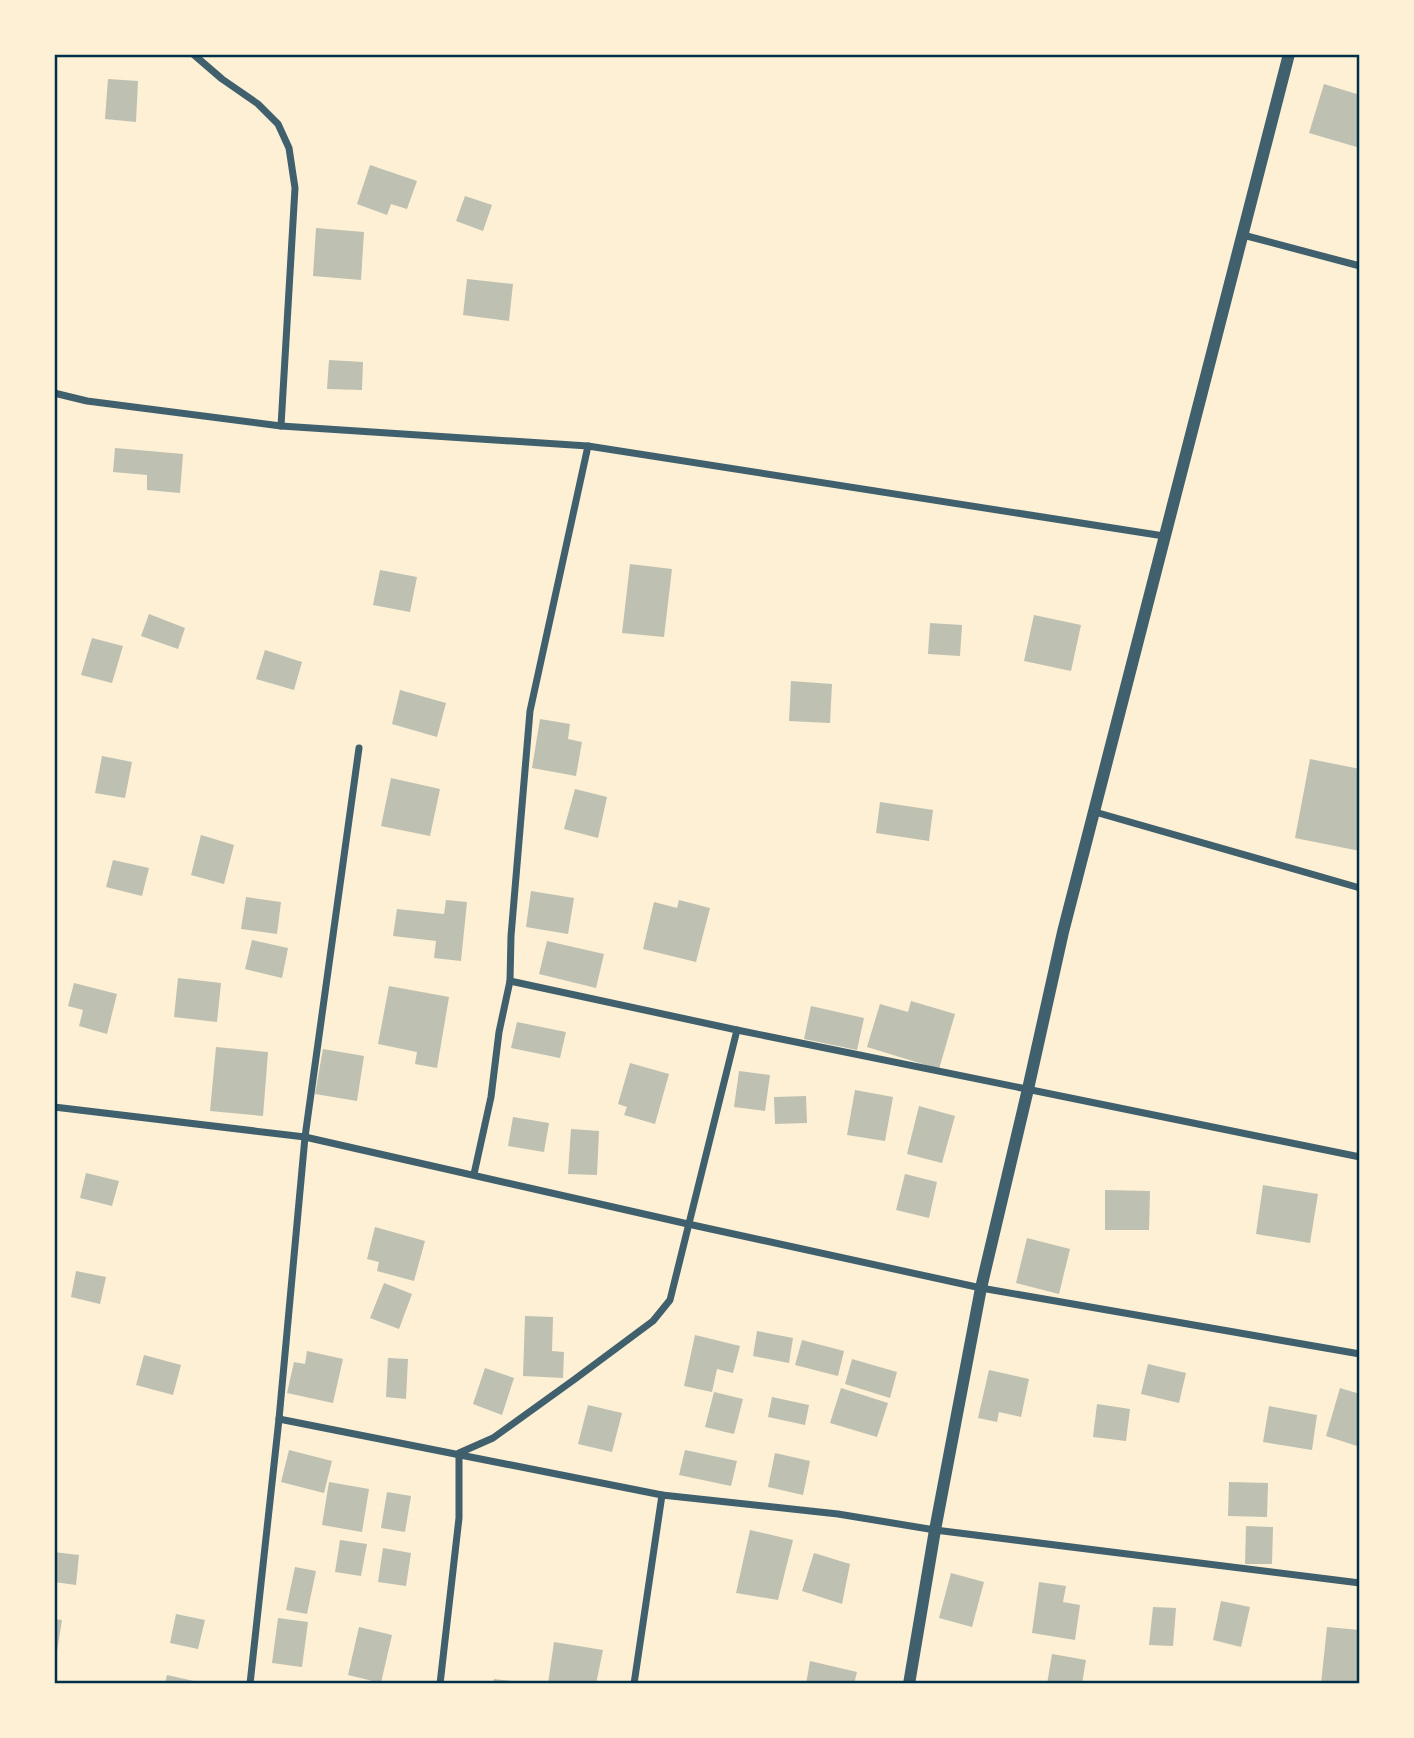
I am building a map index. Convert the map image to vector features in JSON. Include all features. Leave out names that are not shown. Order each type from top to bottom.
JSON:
[{"type":"street","points":[[193,54],[278,124],[289,148],[295,188],[281,426]]},
{"type":"street","points":[[909,1684],[981,1288],[1063,932],[1289,54]]},
{"type":"street","points":[[1243,235],[1360,266]]},
{"type":"street","points":[[54,393],[88,401],[281,426],[589,446],[1164,536]]},
{"type":"street","points":[[474,1174],[491,1097],[499,1032],[510,981],[511,936],[530,711],[589,446]]},
{"type":"street","points":[[250,1684],[279,1419],[305,1137],[359,748]]},
{"type":"street","points":[[1095,812],[1360,888]]},
{"type":"street","points":[[510,981],[1360,1157]]},
{"type":"street","points":[[459,1454],[493,1438],[653,1321],[670,1300],[737,1030]]},
{"type":"street","points":[[54,1107],[305,1137],[981,1288],[1360,1354]]},
{"type":"street","points":[[279,1419],[662,1495],[838,1514],[935,1530],[1360,1583]]},
{"type":"street","points":[[440,1684],[459,1518],[459,1454]]},
{"type":"street","points":[[634,1684],[662,1495]]},
{"type":"building","points":[[108,79],[138,81],[136,122],[105,119]]},
{"type":"building","points":[[1324,84],[1360,95],[1360,148],[1309,133]]},
{"type":"building","points":[[370,165],[417,181],[407,209],[391,204],[387,215],[357,204]]},
{"type":"building","points":[[465,196],[492,205],[483,231],[456,221]]},
{"type":"building","points":[[316,228],[364,232],[361,280],[313,276]]},
{"type":"building","points":[[467,279],[513,284],[509,321],[463,315]]},
{"type":"building","points":[[329,360],[363,362],[362,390],[327,389]]},
{"type":"building","points":[[115,448],[183,454],[180,493],[147,490],[147,475],[113,472]]},
{"type":"building","points":[[630,564],[672,569],[664,637],[622,633]]},
{"type":"building","points":[[380,570],[417,577],[410,612],[373,605]]},
{"type":"building","points":[[149,614],[185,628],[178,649],[141,636]]},
{"type":"building","points":[[1034,615],[1081,625],[1071,671],[1024,661]]},
{"type":"building","points":[[930,623],[962,625],[960,656],[928,654]]},
{"type":"building","points":[[92,638],[123,646],[112,683],[81,675]]},
{"type":"building","points":[[265,650],[302,662],[294,690],[256,679]]},
{"type":"building","points":[[791,681],[832,684],[830,723],[789,721]]},
{"type":"building","points":[[400,690],[446,703],[437,737],[392,724]]},
{"type":"building","points":[[540,719],[570,724],[568,739],[582,742],[576,776],[532,768]]},
{"type":"building","points":[[102,756],[132,762],[125,798],[95,793]]},
{"type":"building","points":[[1310,759],[1360,769],[1360,851],[1295,838]]},
{"type":"building","points":[[391,778],[440,789],[430,836],[381,826]]},
{"type":"building","points":[[575,789],[607,797],[598,838],[564,829]]},
{"type":"building","points":[[880,802],[933,810],[929,841],[876,833]]},
{"type":"building","points":[[201,835],[234,845],[224,884],[191,875]]},
{"type":"building","points":[[113,860],[149,868],[142,896],[106,887]]},
{"type":"building","points":[[531,891],[574,898],[568,934],[526,927]]},
{"type":"building","points":[[246,897],[281,902],[277,934],[241,929]]},
{"type":"building","points":[[446,900],[467,902],[461,961],[434,958],[436,941],[393,936],[397,909],[444,914]]},
{"type":"building","points":[[679,900],[710,908],[696,962],[643,949],[654,902],[677,908]]},
{"type":"building","points":[[252,940],[288,948],[282,978],[245,969]]},
{"type":"building","points":[[547,941],[604,954],[596,988],[539,974]]},
{"type":"building","points":[[178,978],[221,983],[217,1022],[174,1017]]},
{"type":"building","points":[[74,983],[117,994],[107,1034],[79,1026],[83,1010],[68,1006]]},
{"type":"building","points":[[389,986],[449,997],[437,1068],[415,1064],[417,1052],[378,1044]]},
{"type":"building","points":[[911,1001],[955,1014],[939,1069],[867,1047],[880,1004],[908,1012]]},
{"type":"building","points":[[811,1006],[864,1018],[857,1050],[804,1039]]},
{"type":"building","points":[[517,1022],[566,1032],[560,1058],[511,1048]]},
{"type":"building","points":[[216,1047],[268,1052],[263,1116],[210,1111]]},
{"type":"building","points":[[323,1049],[364,1056],[357,1101],[315,1094]]},
{"type":"building","points":[[630,1063],[669,1074],[655,1124],[624,1115],[627,1107],[618,1104]]},
{"type":"building","points":[[739,1071],[770,1075],[765,1111],[734,1107]]},
{"type":"building","points":[[855,1090],[893,1097],[885,1141],[847,1135]]},
{"type":"building","points":[[806,1096],[807,1123],[775,1124],[774,1097]]},
{"type":"building","points":[[919,1106],[955,1116],[942,1163],[907,1154]]},
{"type":"building","points":[[513,1117],[549,1123],[544,1152],[508,1146]]},
{"type":"building","points":[[571,1129],[599,1131],[597,1175],[568,1174]]},
{"type":"building","points":[[86,1173],[119,1181],[112,1206],[80,1198]]},
{"type":"building","points":[[905,1174],[937,1182],[929,1218],[896,1210]]},
{"type":"building","points":[[1263,1185],[1318,1194],[1310,1243],[1256,1234]]},
{"type":"building","points":[[1105,1190],[1150,1191],[1149,1230],[1105,1230]]},
{"type":"building","points":[[375,1227],[425,1241],[414,1281],[377,1271],[379,1262],[367,1259]]},
{"type":"building","points":[[1027,1238],[1070,1249],[1059,1294],[1016,1283]]},
{"type":"building","points":[[76,1271],[106,1277],[100,1304],[71,1297]]},
{"type":"building","points":[[384,1283],[412,1294],[399,1329],[370,1318]]},
{"type":"building","points":[[525,1316],[553,1317],[552,1351],[564,1352],[563,1378],[523,1376]]},
{"type":"building","points":[[757,1331],[793,1338],[789,1363],[753,1356]]},
{"type":"building","points":[[695,1335],[740,1346],[733,1373],[717,1369],[712,1392],[684,1386]]},
{"type":"building","points":[[802,1340],[844,1351],[838,1376],[795,1365]]},
{"type":"building","points":[[307,1351],[343,1359],[333,1403],[287,1393],[294,1362],[305,1364]]},
{"type":"building","points":[[144,1355],[181,1365],[173,1395],[136,1385]]},
{"type":"building","points":[[388,1358],[408,1359],[406,1399],[386,1397]]},
{"type":"building","points":[[852,1359],[897,1372],[890,1398],[845,1384]]},
{"type":"building","points":[[1148,1364],[1186,1373],[1179,1403],[1141,1394]]},
{"type":"building","points":[[485,1368],[514,1378],[502,1415],[473,1404]]},
{"type":"building","points":[[989,1370],[1029,1379],[1021,1417],[999,1412],[997,1422],[978,1418]]},
{"type":"building","points":[[841,1388],[888,1403],[877,1437],[830,1423]]},
{"type":"building","points":[[1340,1388],[1360,1394],[1360,1435],[1357,1446],[1326,1436]]},
{"type":"building","points":[[714,1392],[743,1399],[734,1434],[705,1427]]},
{"type":"building","points":[[772,1397],[809,1405],[805,1425],[768,1417]]},
{"type":"building","points":[[1097,1404],[1130,1409],[1126,1441],[1093,1437]]},
{"type":"building","points":[[588,1405],[622,1413],[612,1452],[578,1444]]},
{"type":"building","points":[[1269,1406],[1317,1415],[1312,1450],[1263,1442]]},
{"type":"building","points":[[289,1450],[332,1461],[324,1493],[281,1482]]},
{"type":"building","points":[[685,1450],[737,1461],[731,1486],[679,1475]]},
{"type":"building","points":[[775,1453],[810,1461],[803,1495],[768,1487]]},
{"type":"building","points":[[329,1482],[369,1489],[362,1532],[322,1525]]},
{"type":"building","points":[[1229,1482],[1268,1483],[1267,1517],[1228,1516]]},
{"type":"building","points":[[387,1492],[411,1496],[405,1532],[381,1528]]},
{"type":"building","points":[[1246,1526],[1273,1527],[1272,1564],[1245,1564]]},
{"type":"building","points":[[750,1530],[793,1540],[778,1600],[736,1593]]},
{"type":"building","points":[[340,1540],[367,1544],[361,1576],[335,1572]]},
{"type":"building","points":[[383,1548],[411,1553],[406,1586],[378,1582]]},
{"type":"building","points":[[54,1552],[79,1555],[76,1585],[54,1582]]},
{"type":"building","points":[[814,1553],[850,1564],[842,1604],[802,1591]]},
{"type":"building","points":[[295,1567],[316,1571],[307,1614],[286,1610]]},
{"type":"building","points":[[951,1573],[984,1582],[972,1627],[939,1618]]},
{"type":"building","points":[[1039,1582],[1066,1586],[1063,1602],[1080,1605],[1075,1640],[1032,1633]]},
{"type":"building","points":[[1221,1601],[1250,1607],[1241,1647],[1213,1640]]},
{"type":"building","points":[[1153,1607],[1176,1608],[1173,1646],[1149,1645]]},
{"type":"building","points":[[176,1614],[205,1620],[198,1649],[170,1643]]},
{"type":"building","points":[[278,1618],[308,1622],[302,1667],[272,1663]]},
{"type":"building","points":[[54,1619],[62,1620],[57,1651],[54,1650]]},
{"type":"building","points":[[359,1627],[392,1635],[381,1683],[348,1675]]},
{"type":"building","points":[[1327,1627],[1360,1630],[1360,1684],[1321,1684]]},
{"type":"building","points":[[554,1642],[603,1650],[596,1684],[548,1684]]},
{"type":"building","points":[[1052,1654],[1086,1660],[1082,1684],[1047,1684]]},
{"type":"building","points":[[810,1661],[857,1672],[854,1684],[806,1684]]},
{"type":"building","points":[[167,1675],[194,1681],[194,1684],[165,1684]]},
{"type":"building","points":[[494,1679],[520,1682],[520,1684],[493,1684]]}]
